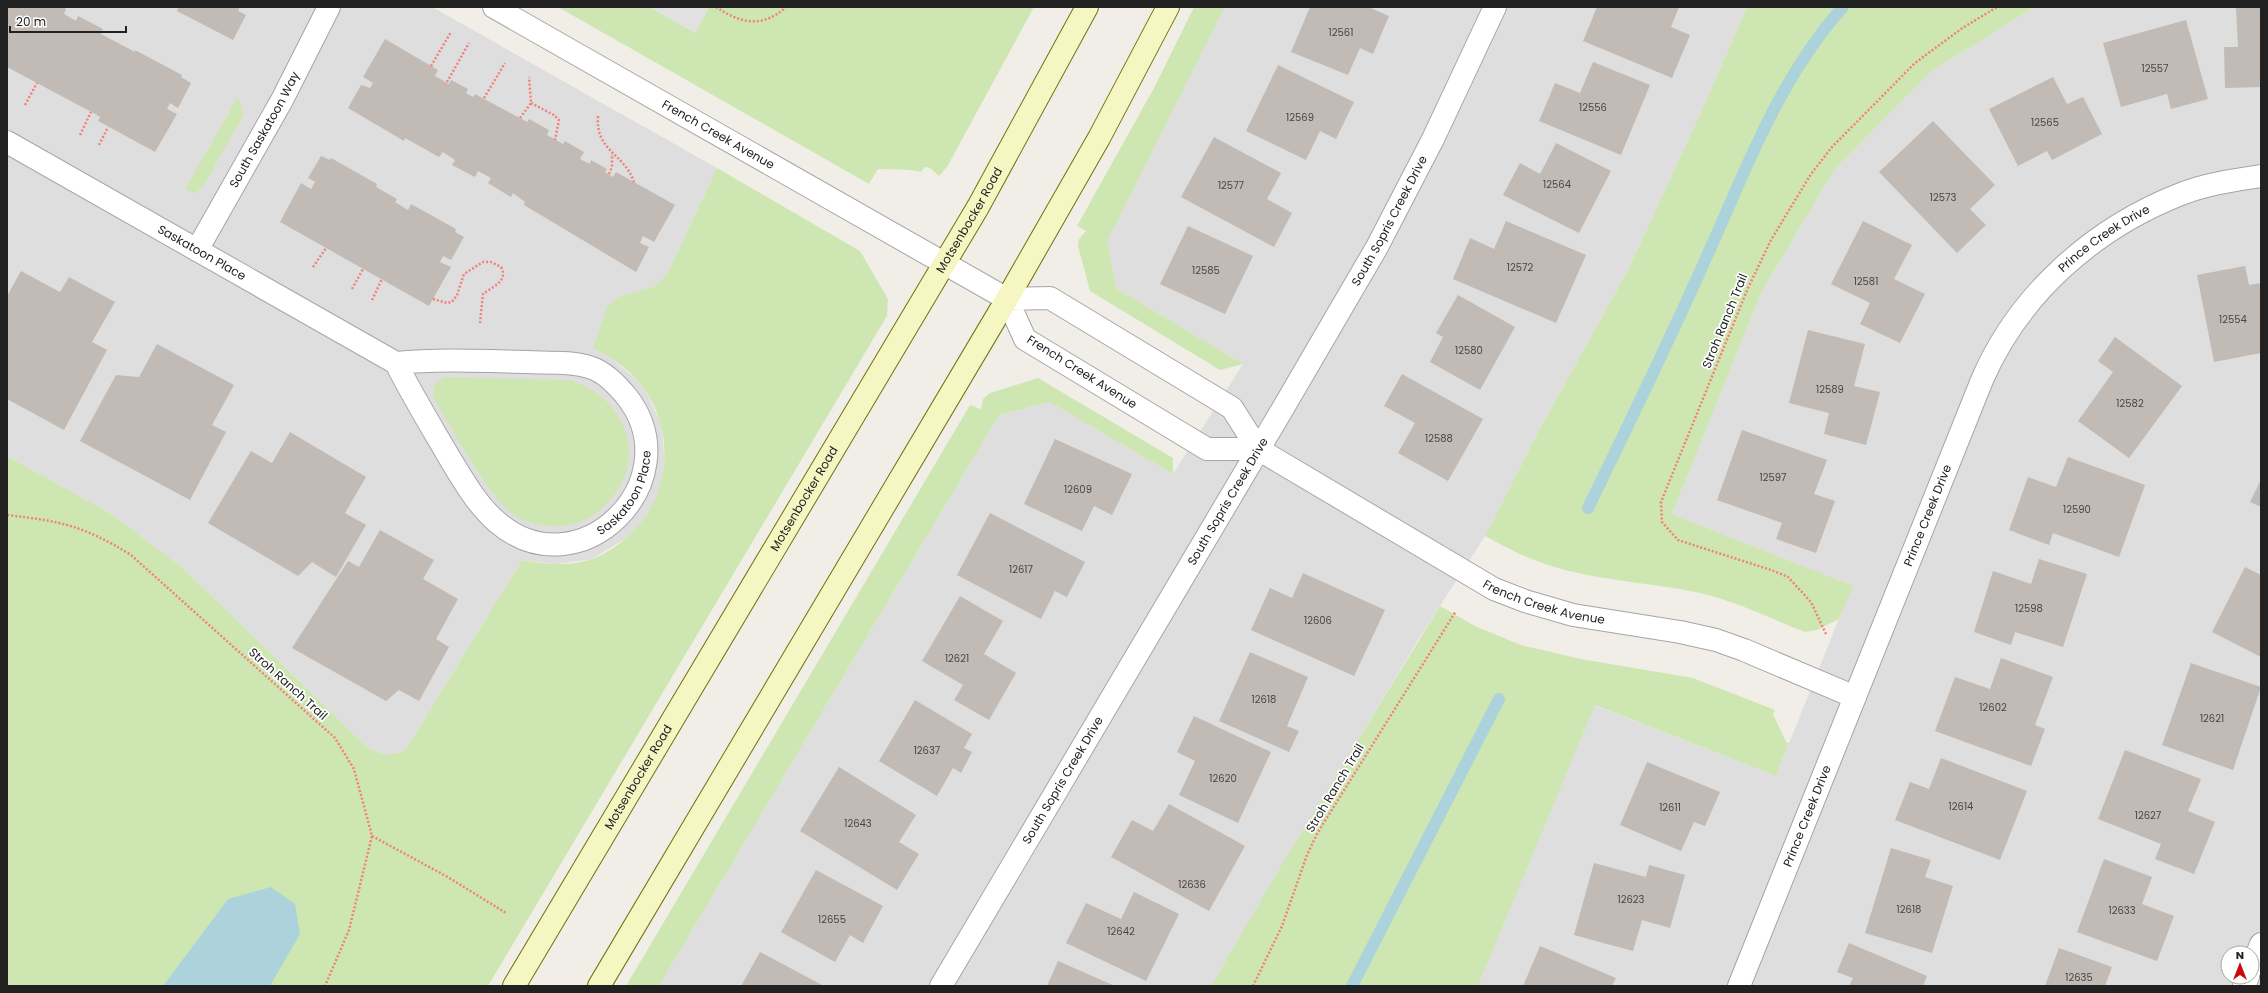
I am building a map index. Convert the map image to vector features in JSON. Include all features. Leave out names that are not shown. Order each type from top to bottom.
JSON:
[{"type":"main road","name":"Motsenbocker Road","points":[[514,986],[943,262],[978,207],[1087,7]]},
{"type":"main road","points":[[599,986],[1007,299],[1100,138],[1168,7]]},
{"type":"street","name":"South Saskatoon Way","points":[[197,250],[282,100],[329,7]]},
{"type":"street","name":"French Creek Avenue","points":[[494,7],[1007,299],[1050,298],[1232,408],[1258,449],[1474,579],[1505,593],[1574,615],[1680,632],[1716,640],[1744,650],[1854,697]]},
{"type":"street","name":"South Sopris Creek Drive","points":[[941,986],[1324,340],[1390,223],[1445,114],[1495,7]]},
{"type":"street","name":"Saskatoon Place","points":[[7,142],[396,363],[412,394],[460,475],[483,509],[498,523],[512,532],[528,540],[544,543],[580,541],[610,526],[632,503],[643,474],[646,457],[644,437],[640,420],[632,404],[622,390],[606,376],[592,368],[559,363],[424,360],[396,363]]},
{"type":"street","name":"Prince Creek Drive","points":[[1739,986],[1982,380],[2015,319],[2054,275],[2094,242],[2120,224],[2182,193],[2232,180],[2261,176]]},
{"type":"street","name":"French Creek Avenue","points":[[1007,299],[1025,339],[1207,449],[1258,449]]},
{"type":"path","points":[[716,7],[737,19],[752,22],[767,19],[786,7]]},
{"type":"path","name":"Stroh Ranch Trail","points":[[1826,634],[1811,602],[1801,589],[1788,577],[1771,570],[1678,540],[1662,522],[1661,502],[1748,288],[1771,240],[1811,174],[1832,147],[1910,68],[1961,29],[1997,7]]},
{"type":"path","points":[[431,66],[451,32]]},
{"type":"path","points":[[447,82],[469,43]]},
{"type":"path","points":[[484,98],[505,63]]},
{"type":"path","points":[[520,118],[531,103],[529,77]]},
{"type":"path","points":[[25,105],[37,83]]},
{"type":"path","points":[[531,103],[554,115],[559,120],[555,140]]},
{"type":"path","points":[[80,135],[91,112]]},
{"type":"path","points":[[598,116],[597,130],[605,146],[612,154],[626,165],[634,182]]},
{"type":"path","points":[[99,145],[108,127]]},
{"type":"path","points":[[609,174],[612,167],[612,154]]},
{"type":"path","points":[[313,267],[326,248]]},
{"type":"path","points":[[433,299],[447,303],[452,302],[457,295],[464,274],[483,262],[497,264],[501,267],[503,275],[500,282],[483,294],[480,323]]},
{"type":"path","points":[[352,289],[363,269]]},
{"type":"path","points":[[372,300],[382,279]]},
{"type":"path","name":"Stroh Ranch Trail","points":[[7,514],[70,524],[114,545],[146,567],[335,738],[354,769],[372,836],[349,930],[324,986]]},
{"type":"path","name":"Stroh Ranch Trail","points":[[1252,986],[1280,932],[1307,855],[1318,832],[1456,611]]},
{"type":"path","points":[[372,836],[446,876],[506,913]]},
{"type":"shaded area","points":[[7,7],[432,7],[717,168],[668,272],[655,286],[619,297],[607,307],[593,348],[607,355],[636,379],[645,390],[661,423],[665,462],[662,484],[655,502],[641,523],[626,538],[592,559],[557,564],[522,560],[406,749],[394,755],[380,754],[366,746],[181,566],[110,513],[7,456]]},
{"type":"shaded area","points":[[650,7],[709,7],[695,33]]},
{"type":"shaded area","points":[[1225,7],[1747,7],[1706,101],[1628,270],[1537,434],[1485,536],[1418,640],[1211,986],[659,986],[999,415],[1049,402],[1173,474],[1243,364],[1116,288],[1106,241]]},
{"type":"shaded area","points":[[2035,7],[2261,7],[2261,986],[1478,986],[1594,705],[1776,776],[1852,586],[1672,514],[1761,293],[1834,170],[1933,70]]},
{"type":"green space","points":[[558,7],[650,7],[695,33],[709,7],[1034,7],[947,167],[939,176],[930,168],[925,167],[921,172],[878,169],[869,184]]},
{"type":"green space","points":[[1194,7],[1225,7],[1107,241],[1116,288],[1243,364],[1220,370],[1090,291],[1078,246],[1079,239],[1086,231],[1077,226],[1154,88]]},
{"type":"green space","points":[[1747,7],[2035,7],[1933,70],[1834,170],[1761,293],[1672,514],[1853,586],[1839,619],[1817,630],[1805,632],[1740,605],[1713,596],[1681,589],[1603,578],[1564,570],[1515,552],[1485,536],[1537,434],[1628,270],[1706,101]]},
{"type":"green space","points":[[238,97],[244,114],[205,183],[195,194],[185,189]]},
{"type":"green space","points":[[717,168],[860,251],[888,299],[887,316],[488,986],[7,986],[7,456],[110,513],[181,566],[366,746],[377,752],[386,754],[395,754],[400,752],[406,749],[522,560],[548,564],[566,564],[583,562],[592,559],[609,551],[625,539],[647,514],[657,495],[662,475],[664,455],[663,434],[657,414],[648,395],[635,378],[626,369],[605,354],[593,348],[607,307],[618,297],[655,286],[668,272]]},
{"type":"green space","points":[[444,377],[571,380],[591,389],[607,402],[619,418],[627,435],[629,454],[626,473],[617,491],[597,513],[572,525],[541,525],[528,522],[515,516],[505,507],[483,479],[434,399],[434,386]]},
{"type":"green space","points":[[1038,378],[1173,458],[1173,474],[1049,402],[999,415],[659,986],[626,986],[970,405],[981,409],[983,399],[990,393]]},
{"type":"green space","points":[[1440,606],[1475,626],[1521,645],[1581,659],[1693,678],[1775,710],[1773,714],[1786,742],[1789,743],[1776,776],[1595,705],[1478,986],[1211,986],[1284,861]]},
{"type":"water","points":[[271,887],[295,904],[300,934],[270,986],[163,986],[228,899]]},
{"type":"building","points":[[7,7],[63,7],[66,9],[64,14],[76,21],[78,16],[103,29],[101,34],[182,75],[181,77],[191,83],[178,108],[170,103],[167,109],[177,114],[155,152],[98,121],[100,117],[97,115],[7,67]]},
{"type":"building","points":[[179,7],[240,7],[238,11],[246,15],[233,40],[177,11]]},
{"type":"building","points":[[1310,7],[1368,7],[1389,16],[1373,54],[1360,48],[1348,75],[1291,52]]},
{"type":"building","points":[[1597,7],[1679,7],[1671,27],[1690,35],[1672,78],[1583,41]]},
{"type":"building","points":[[2236,7],[2261,7],[2261,87],[2225,88],[2224,47],[2238,47]]},
{"type":"building","points":[[2186,20],[2208,99],[2171,109],[2167,94],[2121,107],[2103,43]]},
{"type":"building","points":[[385,39],[438,70],[435,76],[449,84],[451,80],[468,89],[466,93],[473,97],[475,94],[527,122],[529,119],[549,130],[547,135],[563,144],[565,141],[584,152],[580,159],[590,164],[591,160],[607,169],[605,172],[613,177],[616,172],[675,205],[654,242],[643,236],[640,243],[649,247],[636,272],[524,205],[525,202],[513,193],[511,197],[488,183],[491,178],[478,171],[475,177],[452,165],[455,160],[443,152],[439,157],[405,138],[404,141],[348,108],[361,85],[370,88],[373,83],[363,77]]},
{"type":"building","points":[[1593,62],[1650,85],[1621,155],[1539,121],[1555,83],[1580,93]]},
{"type":"building","points":[[1278,65],[1354,102],[1336,139],[1320,131],[1306,160],[1246,131]]},
{"type":"building","points":[[2053,77],[2067,104],[2083,97],[2102,134],[2052,160],[2047,151],[2018,166],[1989,109]]},
{"type":"building","points":[[1933,121],[1995,185],[1970,209],[1986,225],[1957,253],[1879,172]]},
{"type":"building","points":[[1214,137],[1281,173],[1267,199],[1292,213],[1274,247],[1181,197]]},
{"type":"building","points":[[1556,143],[1611,171],[1579,233],[1503,195],[1520,163],[1540,174]]},
{"type":"building","points":[[321,156],[330,160],[331,158],[377,184],[376,187],[397,199],[395,202],[408,210],[411,204],[456,229],[455,232],[464,237],[451,260],[443,256],[440,262],[451,267],[429,306],[280,222],[301,183],[311,189],[315,182],[308,178]]},
{"type":"building","points":[[1506,221],[1586,255],[1556,323],[1453,279],[1470,238],[1494,249]]},
{"type":"building","points":[[1863,221],[1912,245],[1894,279],[1925,294],[1900,343],[1860,324],[1870,303],[1831,284]]},
{"type":"building","points":[[1188,226],[1253,256],[1225,314],[1160,284]]},
{"type":"building","points":[[2245,266],[2249,285],[2261,283],[2261,353],[2214,362],[2197,275]]},
{"type":"building","points":[[21,271],[60,292],[69,277],[115,302],[92,342],[107,350],[64,430],[7,399],[7,296]]},
{"type":"building","points":[[1458,295],[1515,327],[1480,390],[1430,362],[1443,337],[1436,333]]},
{"type":"building","points":[[1808,330],[1865,344],[1854,386],[1880,392],[1866,445],[1824,434],[1829,413],[1789,403]]},
{"type":"building","points":[[2115,337],[2182,386],[2129,458],[2078,421],[2113,372],[2098,361]]},
{"type":"building","points":[[157,344],[234,385],[212,425],[226,432],[190,500],[80,441],[116,375],[139,377]]},
{"type":"building","points":[[1402,374],[1483,419],[1448,481],[1398,453],[1415,423],[1384,406]]},
{"type":"building","points":[[1742,430],[1827,460],[1814,494],[1835,501],[1816,553],[1776,539],[1782,523],[1717,500]]},
{"type":"building","points":[[290,432],[366,477],[345,513],[366,525],[336,577],[312,562],[298,576],[208,523],[251,451],[272,463]]},
{"type":"building","points":[[1055,439],[1132,474],[1112,515],[1094,506],[1082,531],[1024,504]]},
{"type":"building","points":[[2068,457],[2145,485],[2119,557],[2053,533],[2049,545],[2009,530],[2028,477],[2056,487]]},
{"type":"building","points":[[2261,480],[2261,507],[2250,502]]},
{"type":"building","points":[[990,513],[1085,562],[1067,597],[1055,591],[1041,619],[957,575]]},
{"type":"building","points":[[380,530],[434,560],[423,579],[458,599],[436,639],[449,647],[419,701],[399,690],[386,701],[292,648],[348,561],[359,567]]},
{"type":"building","points":[[2039,559],[2087,574],[2063,647],[2015,632],[2011,645],[1974,632],[1993,571],[2031,584]]},
{"type":"building","points":[[2245,567],[2261,575],[2261,657],[2212,632]]},
{"type":"building","points":[[1303,573],[1385,610],[1354,676],[1251,630],[1270,588],[1292,598]]},
{"type":"building","points":[[960,596],[1003,621],[984,654],[1016,673],[989,720],[954,700],[963,685],[922,661]]},
{"type":"building","points":[[1250,652],[1308,677],[1287,726],[1299,731],[1289,752],[1219,721]]},
{"type":"building","points":[[2001,658],[2053,677],[2035,725],[2045,729],[2031,766],[1935,731],[1955,677],[1990,689]]},
{"type":"building","points":[[2191,663],[2261,687],[2233,770],[2162,745]]},
{"type":"building","points":[[915,700],[972,734],[964,748],[972,752],[961,773],[953,768],[937,796],[879,761]]},
{"type":"building","points":[[1194,716],[1271,752],[1238,823],[1179,795],[1195,761],[1177,752]]},
{"type":"building","points":[[2125,750],[2201,779],[2188,811],[2215,822],[2194,874],[2155,859],[2161,844],[2098,819]]},
{"type":"building","points":[[1941,758],[2027,791],[2000,860],[1895,820],[1910,782],[1929,789]]},
{"type":"building","points":[[1647,762],[1720,792],[1705,826],[1694,822],[1681,851],[1620,825]]},
{"type":"building","points":[[839,767],[916,815],[899,842],[919,854],[897,890],[800,831]]},
{"type":"building","points":[[1169,804],[1245,846],[1209,911],[1111,857],[1132,820],[1153,831]]},
{"type":"building","points":[[1891,848],[1931,860],[1925,877],[1953,886],[1932,953],[1865,933]]},
{"type":"building","points":[[2104,859],[2152,877],[2142,904],[2174,916],[2157,961],[2077,932]]},
{"type":"building","points":[[1594,863],[1646,877],[1649,865],[1685,875],[1670,928],[1642,920],[1633,951],[1574,935]]},
{"type":"building","points":[[816,870],[883,906],[863,943],[850,935],[835,962],[781,932]]},
{"type":"building","points":[[1134,892],[1179,914],[1146,981],[1066,943],[1086,903],[1121,919]]},
{"type":"building","points":[[1849,943],[1927,976],[1923,986],[1849,986],[1853,978],[1837,972]]},
{"type":"building","points":[[1540,946],[1616,978],[1612,986],[1523,986]]},
{"type":"building","points":[[2059,948],[2112,967],[2105,986],[2045,986]]},
{"type":"building","points":[[760,952],[824,986],[741,986]]},
{"type":"building","points":[[1058,961],[1115,986],[1047,986]]},
{"type":"waterway","points":[[1588,508],[1666,346],[1768,122],[1801,62],[1843,7]]},
{"type":"waterway","points":[[1352,986],[1499,699]]}]
